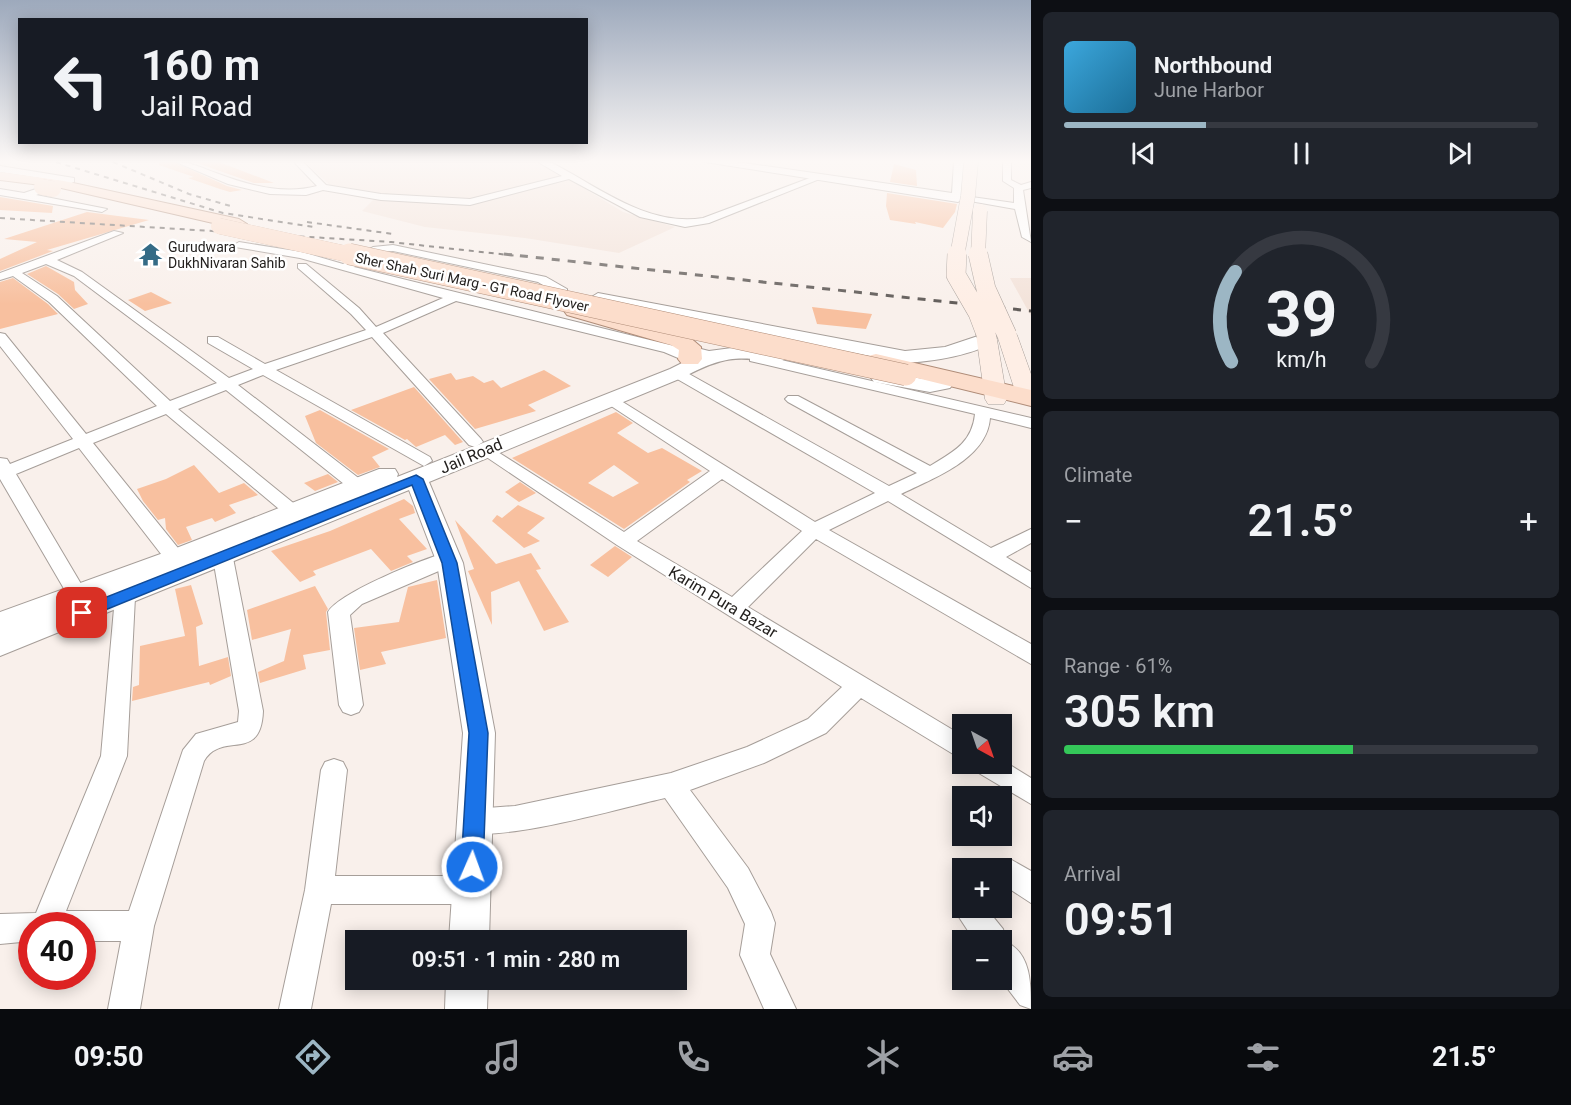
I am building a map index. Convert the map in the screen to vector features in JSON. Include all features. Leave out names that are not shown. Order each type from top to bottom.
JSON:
[{"type":"main road","name":"Sher Shah Suri Marg - GT Road Flyover","points":[[148,209],[560,296],[943,384],[991,400]]},
{"type":"main road","name":"Sher Shah Suri Marg - GT Road Flyover","points":[[167,209],[550,293],[851,351],[991,400]]},
{"type":"main road","points":[[965,209],[957,244],[956,275],[978,313],[987,338],[991,400],[1030,399],[1011,343],[980,277],[976,246],[981,209]]},
{"type":"main road","points":[[560,296],[581,314],[689,356]]},
{"type":"main road","points":[[1011,343],[1031,359]]},
{"type":"street","points":[[632,209],[686,225],[705,221],[736,209]]},
{"type":"street","points":[[1020,209],[1027,237],[1031,239]]},
{"type":"street","points":[[7,274],[118,234]]},
{"type":"street","points":[[239,244],[302,255],[455,297],[526,312],[689,356],[715,361],[747,357],[991,400],[1031,423]]},
{"type":"street","points":[[344,268],[377,249],[393,248],[542,279],[560,296],[851,351],[906,357],[932,357],[968,347],[987,338]]},
{"type":"street","points":[[48,260],[78,274],[228,384],[355,484]]},
{"type":"street","name":"Karim Pura Bazar","points":[[302,266],[355,311],[480,446],[624,541],[952,742]]},
{"type":"street","points":[[7,274],[53,299],[168,408],[291,510]]},
{"type":"street","points":[[526,312],[560,296]]},
{"type":"street","points":[[77,594],[2,469],[83,442],[262,370],[373,332],[455,297]]},
{"type":"street","points":[[0,337],[175,558]]},
{"type":"street","points":[[213,340],[420,470],[448,559],[479,733],[469,930]]},
{"type":"street","points":[[689,356],[747,351],[908,383],[930,386],[943,384]]},
{"type":"street","points":[[689,356],[889,494],[1031,581]]},
{"type":"street","name":"Jail Road","points":[[480,446],[610,399],[689,356]]},
{"type":"street","name":"Jail Road","points":[[0,645],[223,558],[420,470],[689,356]]},
{"type":"street","points":[[610,399],[814,530],[1031,655]]},
{"type":"street","points":[[793,399],[930,473]]},
{"type":"street","points":[[733,609],[814,530],[930,473],[974,442],[981,432],[991,400]]},
{"type":"street","name":"Jail Road","points":[[0,623],[175,558],[355,484],[420,470]]},
{"type":"street","points":[[624,541],[721,471]]},
{"type":"street","points":[[991,556],[1031,536]]},
{"type":"street","points":[[124,1009],[138,926],[192,758],[200,744],[212,738],[241,733],[251,725],[251,711],[223,558]]},
{"type":"street","points":[[351,705],[339,612],[355,599],[448,559]]},
{"type":"street","points":[[51,912],[114,756],[125,597]]},
{"type":"street","points":[[474,822],[515,819],[671,785],[755,755],[817,726],[860,684]]},
{"type":"street","points":[[295,1009],[319,890],[334,770]]},
{"type":"street","points":[[1002,774],[1031,792]]},
{"type":"street","points":[[671,785],[738,878],[756,914],[761,928],[755,942],[755,955],[780,1009]]},
{"type":"street","points":[[319,890],[471,890]]},
{"type":"street","points":[[975,918],[984,930]]},
{"type":"street","points":[[96,926],[138,926]]},
{"type":"street","points":[[0,929],[18,927]]},
{"type":"street","points":[[1012,968],[1031,994]]},
{"type":"street","points":[[466,1009],[467,990]]},
{"type":"shaded area","points":[[364,209],[618,209],[675,227],[619,253],[525,238],[425,227],[362,211]]},
{"type":"shaded area","points":[[1010,278],[1031,278],[1031,316]]},
{"type":"building","points":[[0,209],[53,209],[52,213]]},
{"type":"building","points":[[887,209],[956,209],[943,228],[890,220]]},
{"type":"building","points":[[87,212],[149,220],[47,250],[53,251],[0,271],[0,259],[37,242],[4,239]]},
{"type":"building","points":[[46,266],[74,282],[75,290],[88,304],[74,309],[58,294],[27,274]]},
{"type":"building","points":[[13,278],[58,314],[0,329],[0,282]]},
{"type":"building","points":[[151,292],[172,303],[145,311],[128,300]]},
{"type":"building","points":[[812,307],[872,314],[866,329],[817,324]]},
{"type":"building","points":[[544,370],[571,386],[528,405],[536,411],[475,429],[429,379],[451,373],[456,380],[473,376],[484,383],[493,380],[501,388]]},
{"type":"building","points":[[414,387],[463,442],[455,445],[445,435],[416,447],[407,439],[405,440],[351,410]]},
{"type":"building","points":[[320,410],[389,449],[372,457],[380,467],[358,475],[316,443],[305,416]]},
{"type":"building","points":[[616,412],[633,423],[617,433],[648,453],[662,448],[702,471],[624,529],[512,458]],"holes":[[[614,465],[639,483],[613,497],[588,483]]]},
{"type":"building","points":[[194,465],[219,493],[244,483],[258,495],[229,505],[236,513],[215,522],[212,518],[186,527],[192,540],[178,545],[166,529],[165,518],[158,520],[137,489],[166,479]]},
{"type":"building","points":[[328,474],[338,482],[315,491],[304,483]]},
{"type":"building","points":[[520,482],[536,493],[519,502],[505,492]]},
{"type":"building","points":[[404,499],[413,506],[415,513],[399,519],[427,549],[407,556],[413,562],[391,571],[371,549],[313,571],[316,575],[300,582],[271,551],[330,531]]},
{"type":"building","points":[[518,505],[545,518],[527,533],[540,541],[524,548],[492,521],[497,515],[502,518]]},
{"type":"building","points":[[455,520],[496,564],[531,553],[541,569],[536,570],[569,622],[544,631],[519,581],[491,592],[492,625],[468,571],[474,569]]},
{"type":"building","points":[[615,546],[632,557],[608,577],[590,565]]},
{"type":"building","points":[[437,580],[446,638],[381,652],[386,664],[360,670],[354,628],[399,622],[408,587]]},
{"type":"building","points":[[191,585],[203,624],[196,627],[199,666],[228,657],[231,676],[210,685],[209,682],[132,701],[133,687],[139,685],[140,646],[185,636],[175,589]]},
{"type":"building","points":[[315,586],[328,609],[326,612],[330,650],[303,655],[306,669],[260,683],[258,672],[284,661],[291,629],[252,640],[247,610]]},
{"type":"railway","points":[[210,209],[314,227]]},
{"type":"railway","points":[[0,218],[391,242],[518,256]]},
{"type":"railway","points":[[307,222],[393,234]]},
{"type":"railway","points":[[504,254],[1031,311]]},
{"type":"place","name":"Gurudwara DukhNivaran Sahib","points":[[150,255]]},
{"type":"route","points":[[82,613],[416,479],[450,563],[479,733],[472,867]]}]
